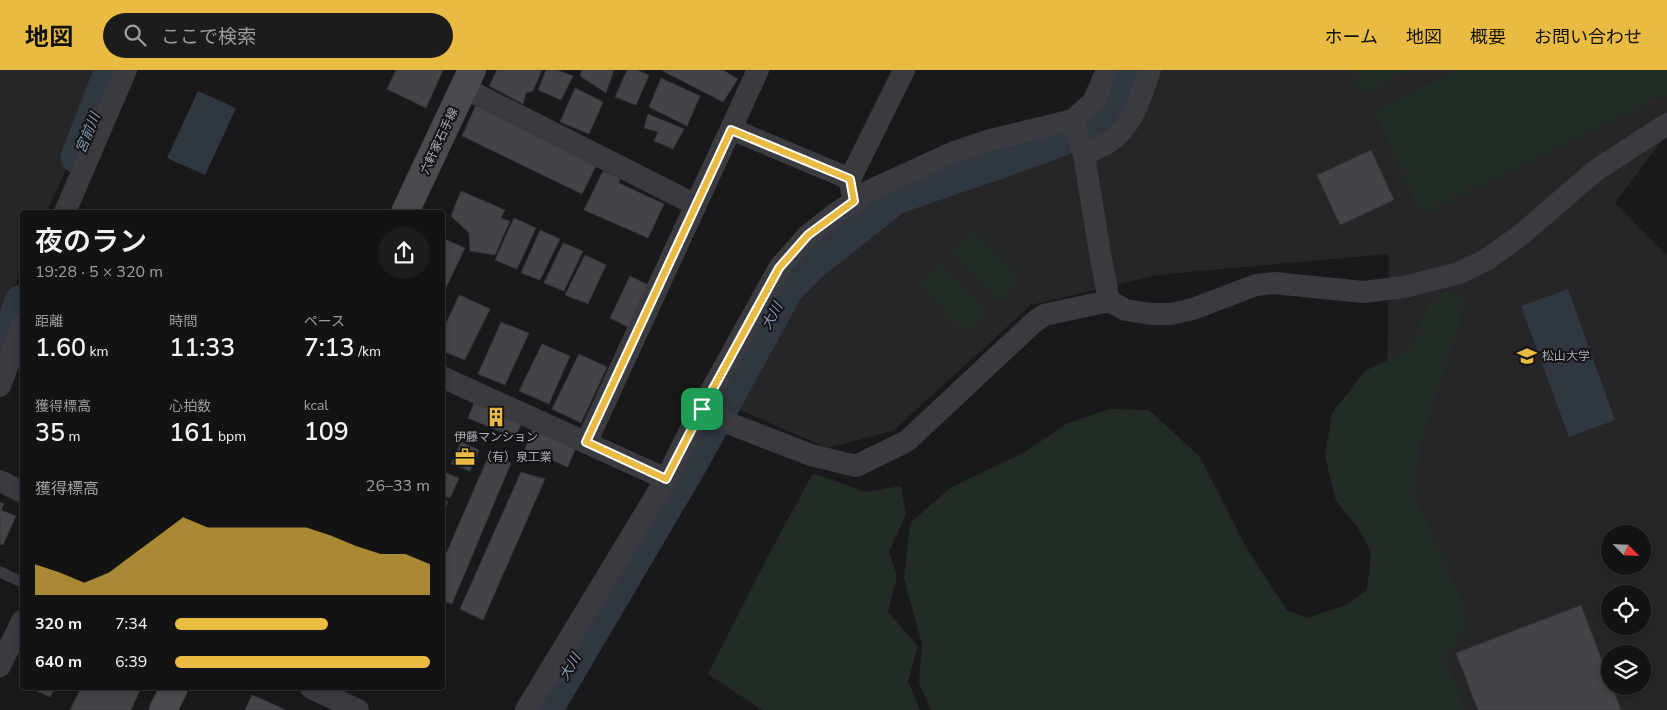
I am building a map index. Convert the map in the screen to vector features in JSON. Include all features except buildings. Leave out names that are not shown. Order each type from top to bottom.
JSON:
[{"type":"main road","name":"六軒家石手線","points":[[406,210],[468,79]]},
{"type":"main road","points":[[163,710],[173,690]]},
{"type":"street","points":[[68,210],[126,70]]},
{"type":"street","points":[[586,442],[758,70]]},
{"type":"street","points":[[526,710],[666,479],[779,268],[852,190],[904,70]]},
{"type":"street","points":[[731,130],[852,190],[871,190],[952,153],[987,141],[1074,123],[1093,102],[1107,70]]},
{"type":"street","points":[[1083,151],[1110,142],[1130,120],[1138,105],[1150,70]]},
{"type":"street","points":[[468,79],[696,205]]},
{"type":"street","points":[[1074,123],[1083,151],[1109,301]]},
{"type":"street","points":[[704,410],[728,423],[811,455],[856,466],[908,441],[1033,323],[1044,315],[1109,301],[1126,310],[1151,314],[1171,314],[1194,308],[1256,285],[1274,283],[1363,292],[1404,287],[1458,273],[1486,260],[1520,235],[1595,171],[1667,124]]},
{"type":"street","points":[[0,386],[20,331]]},
{"type":"street","points":[[445,378],[666,479]]},
{"type":"street","points":[[0,481],[20,491]]},
{"type":"street","points":[[0,666],[20,625]]},
{"type":"street","points":[[314,690],[358,710]]},
{"type":"lane","points":[[0,572],[20,581]]},
{"type":"shaded area","points":[[0,70],[110,70],[48,210],[20,210],[20,274],[0,320]]},
{"type":"shaded area","name":"松山大学","points":[[1156,70],[1667,70],[1667,134],[1615,203],[1667,256],[1667,710],[1381,710],[1389,254],[1157,275],[1031,305],[893,431],[827,448],[736,408],[800,298],[889,216],[992,179],[1138,122]]},
{"type":"shaded area","points":[[1350,70],[1413,70],[1362,95]]},
{"type":"shaded area","points":[[1456,70],[1667,70],[1667,95],[1421,214],[1372,110]]},
{"type":"shaded area","points":[[198,91],[236,108],[205,175],[167,158]]},
{"type":"shaded area","points":[[974,229],[1022,280],[997,303],[949,253]]},
{"type":"shaded area","points":[[940,262],[989,312],[965,336],[916,285]]},
{"type":"shaded area","points":[[1568,289],[1615,420],[1569,437],[1521,306]]},
{"type":"shaded area","points":[[1447,291],[1465,296],[1457,333],[1422,441],[1414,494],[1462,598],[1468,627],[1446,658],[1466,710],[931,710],[919,683],[922,645],[904,578],[910,523],[950,488],[1025,452],[1066,424],[1109,409],[1149,410],[1200,457],[1247,549],[1287,610],[1307,618],[1346,605],[1367,590],[1371,551],[1358,528],[1336,501],[1325,456],[1332,413],[1365,371],[1410,349],[1428,303]]},
{"type":"shaded area","points":[[813,473],[866,492],[901,486],[906,514],[889,552],[897,576],[888,612],[918,646],[908,681],[920,710],[762,710],[708,674]]},
{"type":"waterway","name":"宮前川","points":[[78,157],[112,70]]},
{"type":"waterway","name":"大川","points":[[545,710],[690,464],[786,289],[813,262],[895,197],[1104,123],[1119,101],[1129,70]]},
{"type":"waterway","name":"宮前川","points":[[0,361],[20,307]]},
{"type":"place","name":"松山大学","points":[[1527,356]]},
{"type":"place","name":"伊藤マンション","points":[[496,417]]},
{"type":"place","name":"（有）泉工業","points":[[465,457]]},
{"type":"route","points":[[731,130],[850,179],[854,201],[808,235],[779,268],[702,409],[666,479],[586,442],[731,130]]}]
